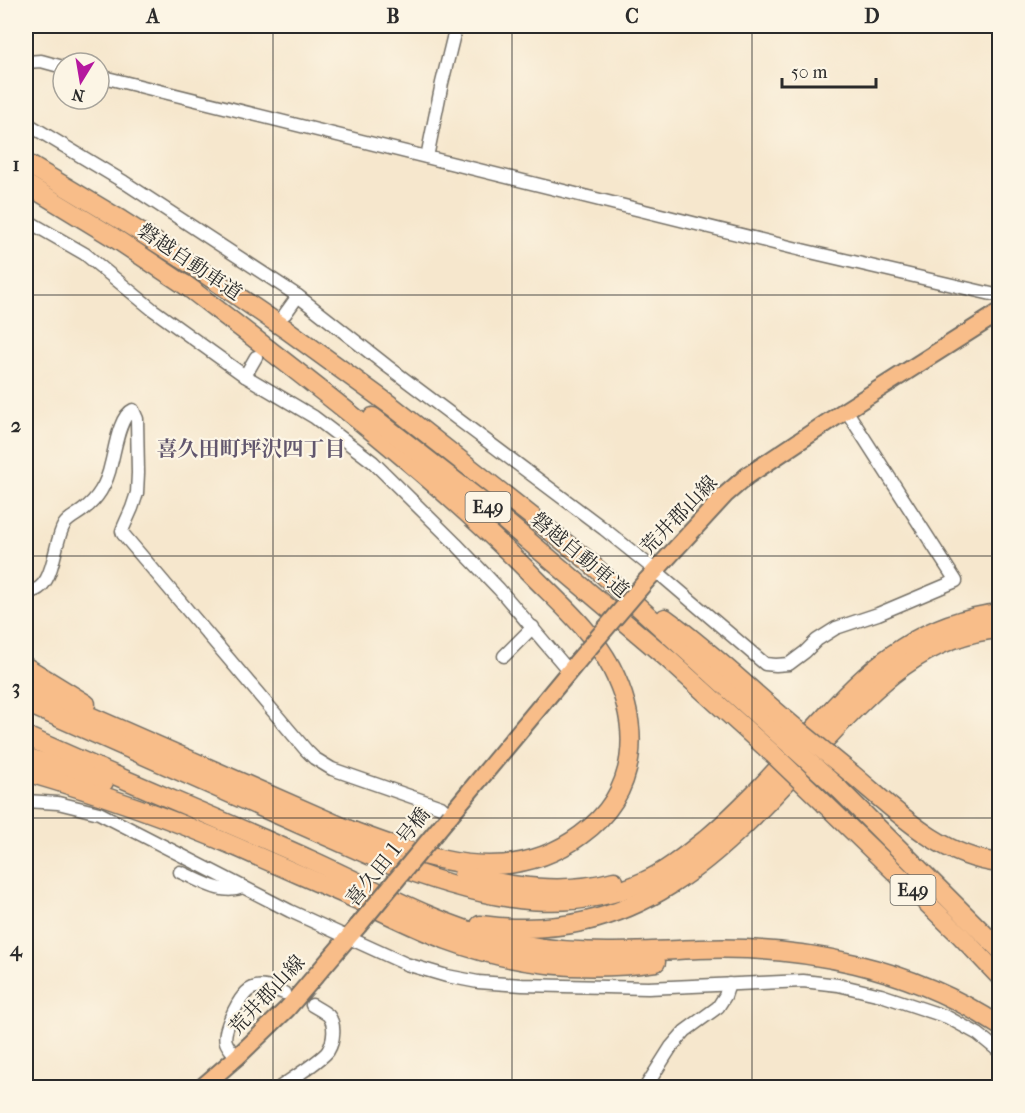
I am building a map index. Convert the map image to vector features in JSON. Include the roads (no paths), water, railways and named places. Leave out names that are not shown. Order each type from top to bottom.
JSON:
[{"type":"highway","name":"磐越自動車道","points":[[26,163],[195,267],[393,407],[587,560],[688,634],[765,703],[792,735]]},
{"type":"highway","name":"磐越自動車道","points":[[26,184],[113,237],[280,349],[362,409],[486,506],[668,659],[773,754],[961,936],[999,977]]},
{"type":"highway","points":[[184,284],[424,474],[480,525],[582,625],[610,665],[624,698],[629,716],[630,752],[622,785],[603,816],[590,829],[557,851],[518,864],[479,865],[414,853],[344,828]]},
{"type":"highway","points":[[26,703],[387,862],[440,882],[512,898],[558,902],[580,900],[624,890],[646,881],[687,854],[735,813],[836,704],[877,665],[896,651],[939,628],[960,620],[999,613]]},
{"type":"highway","points":[[430,916],[498,928],[539,928],[580,923],[643,902],[678,881],[734,836],[771,800],[859,703],[901,667],[951,640],[999,629]]},
{"type":"highway","points":[[26,667],[179,755]]},
{"type":"highway","points":[[26,688],[408,856],[473,878],[520,886],[565,888],[608,883],[648,869],[691,845],[735,813]]},
{"type":"highway","points":[[792,735],[852,774],[906,820],[937,842],[975,859],[999,863]]},
{"type":"highway","name":"E49","points":[[792,735],[839,789],[999,950]]},
{"type":"highway","points":[[26,736],[311,860],[430,916],[478,934],[560,951],[605,953],[726,949],[780,952],[852,963],[900,976],[948,996],[999,1026]]},
{"type":"highway","points":[[26,757],[219,820]]},
{"type":"highway","points":[[26,772],[94,793],[190,828],[425,931],[465,946],[505,957],[560,966],[598,967],[733,952],[780,952]]},
{"type":"main road","name":"荒井郡山線","points":[[450,815],[650,575],[725,495],[740,482],[846,410],[999,312]]},
{"type":"main road","name":"喜久田１号橋","points":[[354,932],[450,815]]},
{"type":"main road","name":"荒井郡山線","points":[[201,1088],[287,1009],[354,932]]},
{"type":"street","points":[[427,157],[456,26]]},
{"type":"street","points":[[26,62],[41,61],[51,64]]},
{"type":"street","points":[[111,79],[806,251],[999,296]]},
{"type":"street","points":[[26,123],[124,182],[298,296],[604,529],[650,575],[765,664],[789,664],[817,640],[836,628],[878,614],[956,581],[846,410]]},
{"type":"street","points":[[26,220],[85,254],[152,309],[245,376],[314,417],[373,462],[456,544],[533,627],[573,666]]},
{"type":"street","points":[[285,314],[298,296]]},
{"type":"street","points":[[245,376],[256,357]]},
{"type":"street","points":[[26,591],[37,589],[46,581],[64,525],[88,506],[103,487],[112,464],[117,434],[129,412],[133,410],[137,419],[137,492],[122,531],[123,534],[314,758],[332,769],[441,807],[450,815]]},
{"type":"street","points":[[504,656],[533,627]]},
{"type":"street","points":[[26,801],[58,803],[99,813],[290,911],[354,932],[406,964],[447,976],[478,982],[522,985],[648,988],[803,981],[838,985],[881,995],[946,1017],[978,1034],[999,1052]]},
{"type":"street","points":[[180,872],[229,891],[243,887]]},
{"type":"street","points":[[645,1088],[671,1047],[685,1031],[718,1007],[729,984]]},
{"type":"street","points":[[237,1057],[226,1044],[225,1034],[234,1010],[244,995],[260,987],[284,993]]},
{"type":"street","points":[[279,1088],[328,1051],[332,1041],[332,1023],[326,1014],[312,1005]]},
{"type":"district","name":"喜久田町坪沢四丁目","points":[[251,449]]}]
